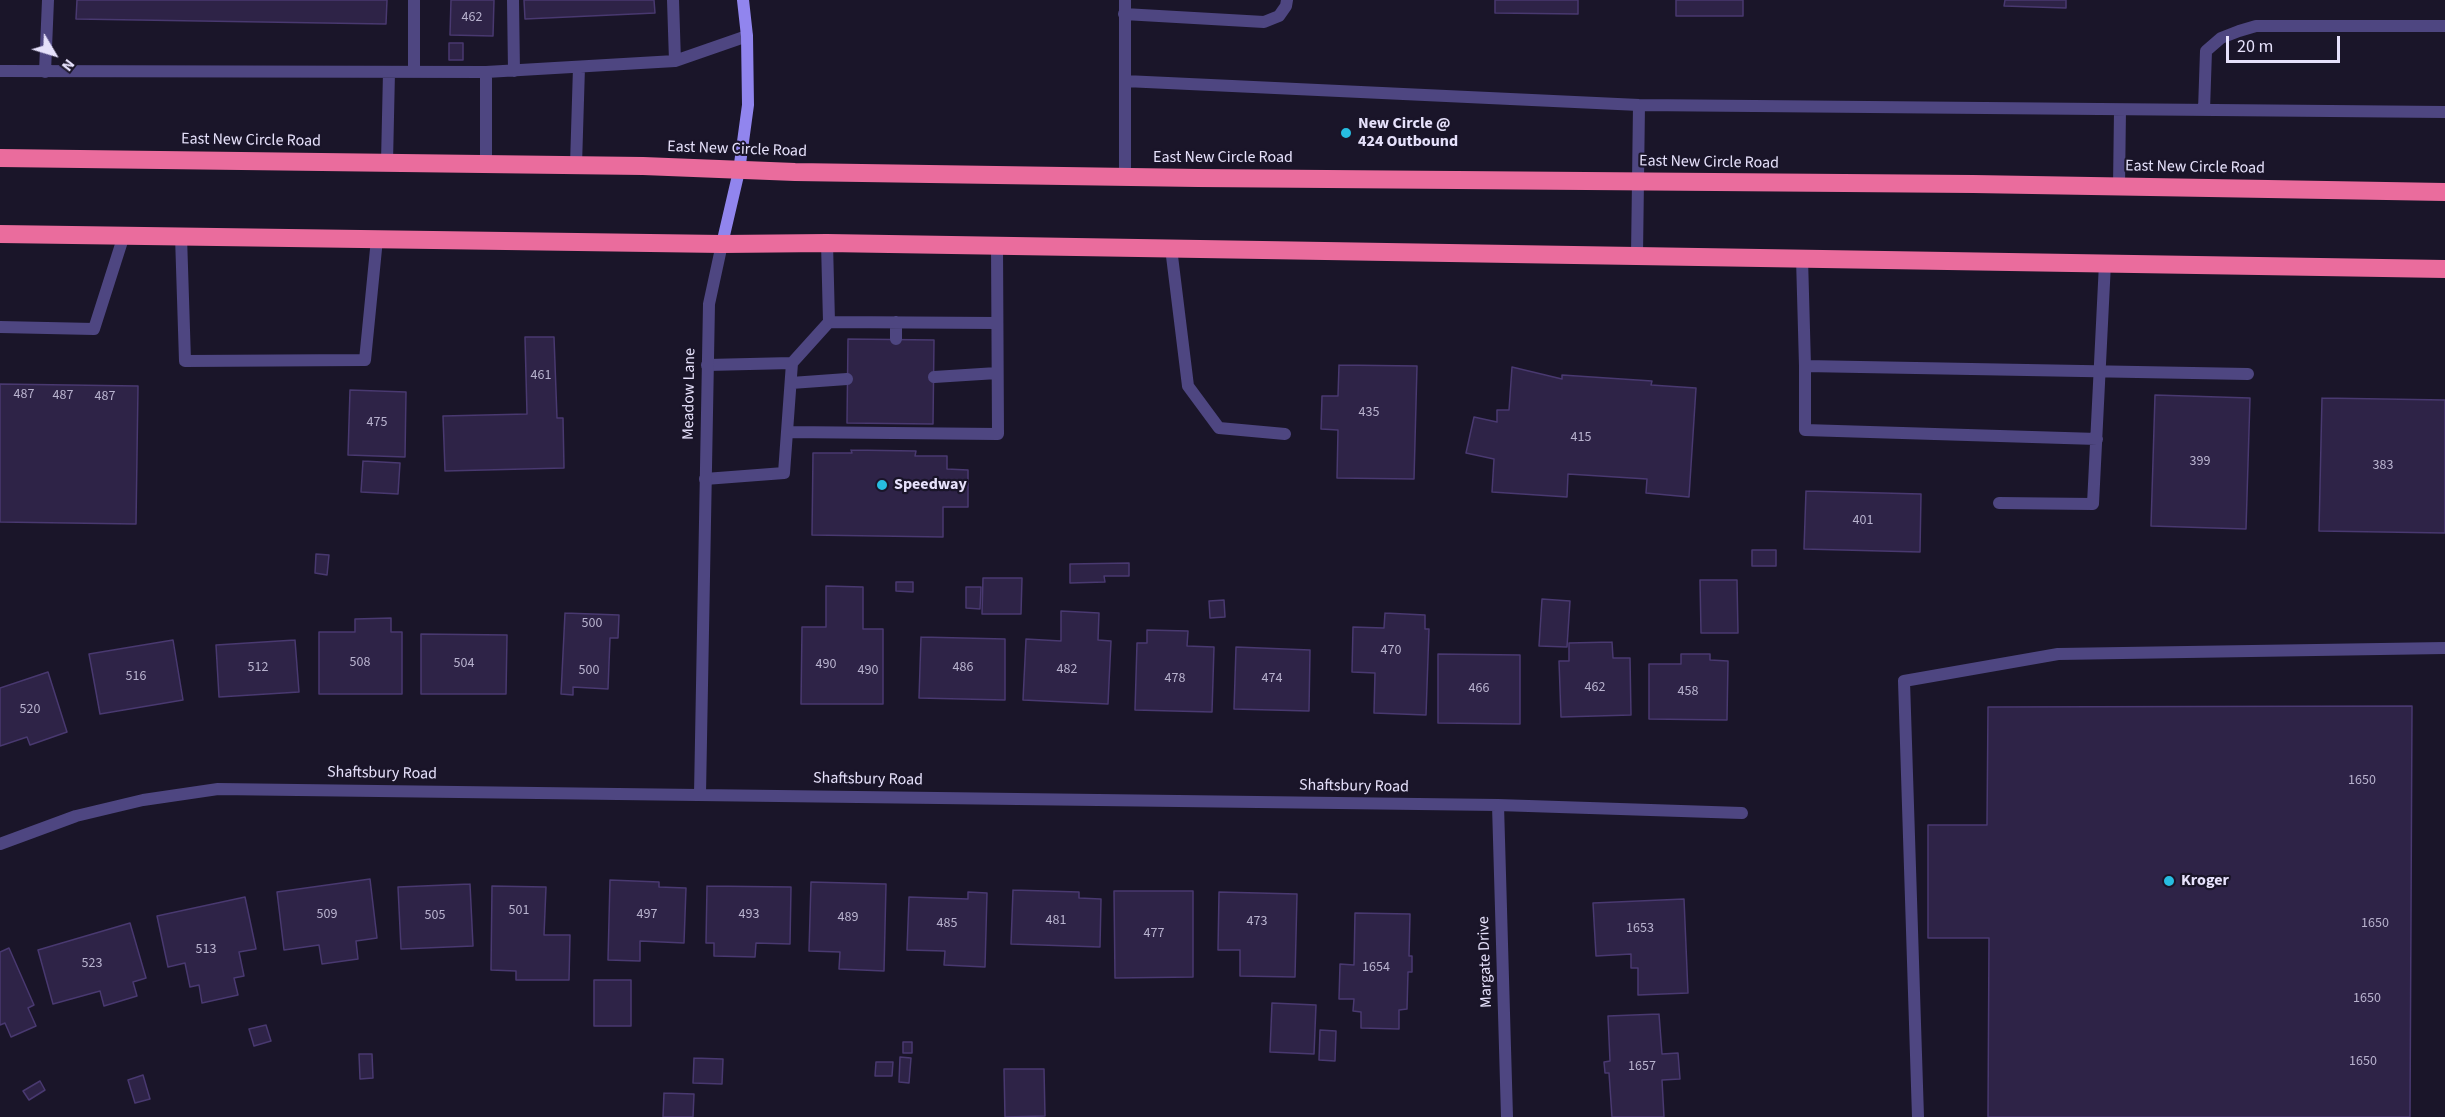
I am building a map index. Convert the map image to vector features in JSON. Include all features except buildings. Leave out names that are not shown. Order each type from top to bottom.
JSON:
[{"type":"highway","name":"East New Circle Road","points":[[0,158],[576,165],[739,171],[1125,177],[2119,186],[2445,192]]},
{"type":"highway","points":[[0,234],[722,244],[827,243],[2445,269]]},
{"type":"street","points":[[45,72],[48,0]]},
{"type":"street","points":[[414,0],[414,72]]},
{"type":"street","points":[[513,0],[514,71]]},
{"type":"street","points":[[673,0],[675,61]]},
{"type":"street","name":"Meadow Lane","points":[[700,794],[709,304],[739,171],[748,105],[747,36],[743,0]]},
{"type":"street","points":[[1125,0],[1125,177]]},
{"type":"street","points":[[1124,14],[1264,22],[1279,16],[1287,0]]},
{"type":"street","points":[[2204,110],[2206,51],[2221,38],[2239,31],[2256,26],[2445,26]]},
{"type":"street","points":[[0,71],[514,71],[675,61],[747,36]]},
{"type":"street","points":[[576,165],[579,67]]},
{"type":"street","points":[[387,162],[389,72]]},
{"type":"street","points":[[486,72],[486,164]]},
{"type":"street","points":[[1125,81],[1639,105],[2445,112]]},
{"type":"street","points":[[1637,255],[1639,105]]},
{"type":"street","points":[[2119,186],[2120,110]]},
{"type":"street","points":[[0,327],[94,329],[124,235]]},
{"type":"street","points":[[181,236],[185,361],[365,360],[377,239]]},
{"type":"street","points":[[705,479],[784,473],[792,363],[828,322],[827,243]]},
{"type":"street","points":[[787,432],[897,428],[998,434],[997,246]]},
{"type":"street","points":[[1171,248],[1188,386],[1219,428],[1285,434]]},
{"type":"street","points":[[1802,258],[1805,430],[2097,439]]},
{"type":"street","points":[[1999,503],[2093,504],[2105,263]]},
{"type":"street","points":[[828,322],[997,323]]},
{"type":"street","points":[[896,322],[896,339]]},
{"type":"street","points":[[707,365],[792,363]]},
{"type":"street","points":[[1805,366],[2248,374]]},
{"type":"street","points":[[934,377],[997,373]]},
{"type":"street","points":[[791,383],[847,379]]},
{"type":"street","points":[[1918,1117],[1904,681],[2058,654],[2445,648]]},
{"type":"street","name":"Shaftsbury Road","points":[[0,844],[76,816],[143,800],[218,789],[1498,805],[1743,813]]},
{"type":"street","name":"Margate Drive","points":[[1498,805],[1507,1117]]},
{"type":"place","name":"New Circle @ 424 Outbound","points":[[1346,133]]},
{"type":"place","name":"Speedway","points":[[882,485]]},
{"type":"place","name":"Kroger","points":[[2169,881]]}]
